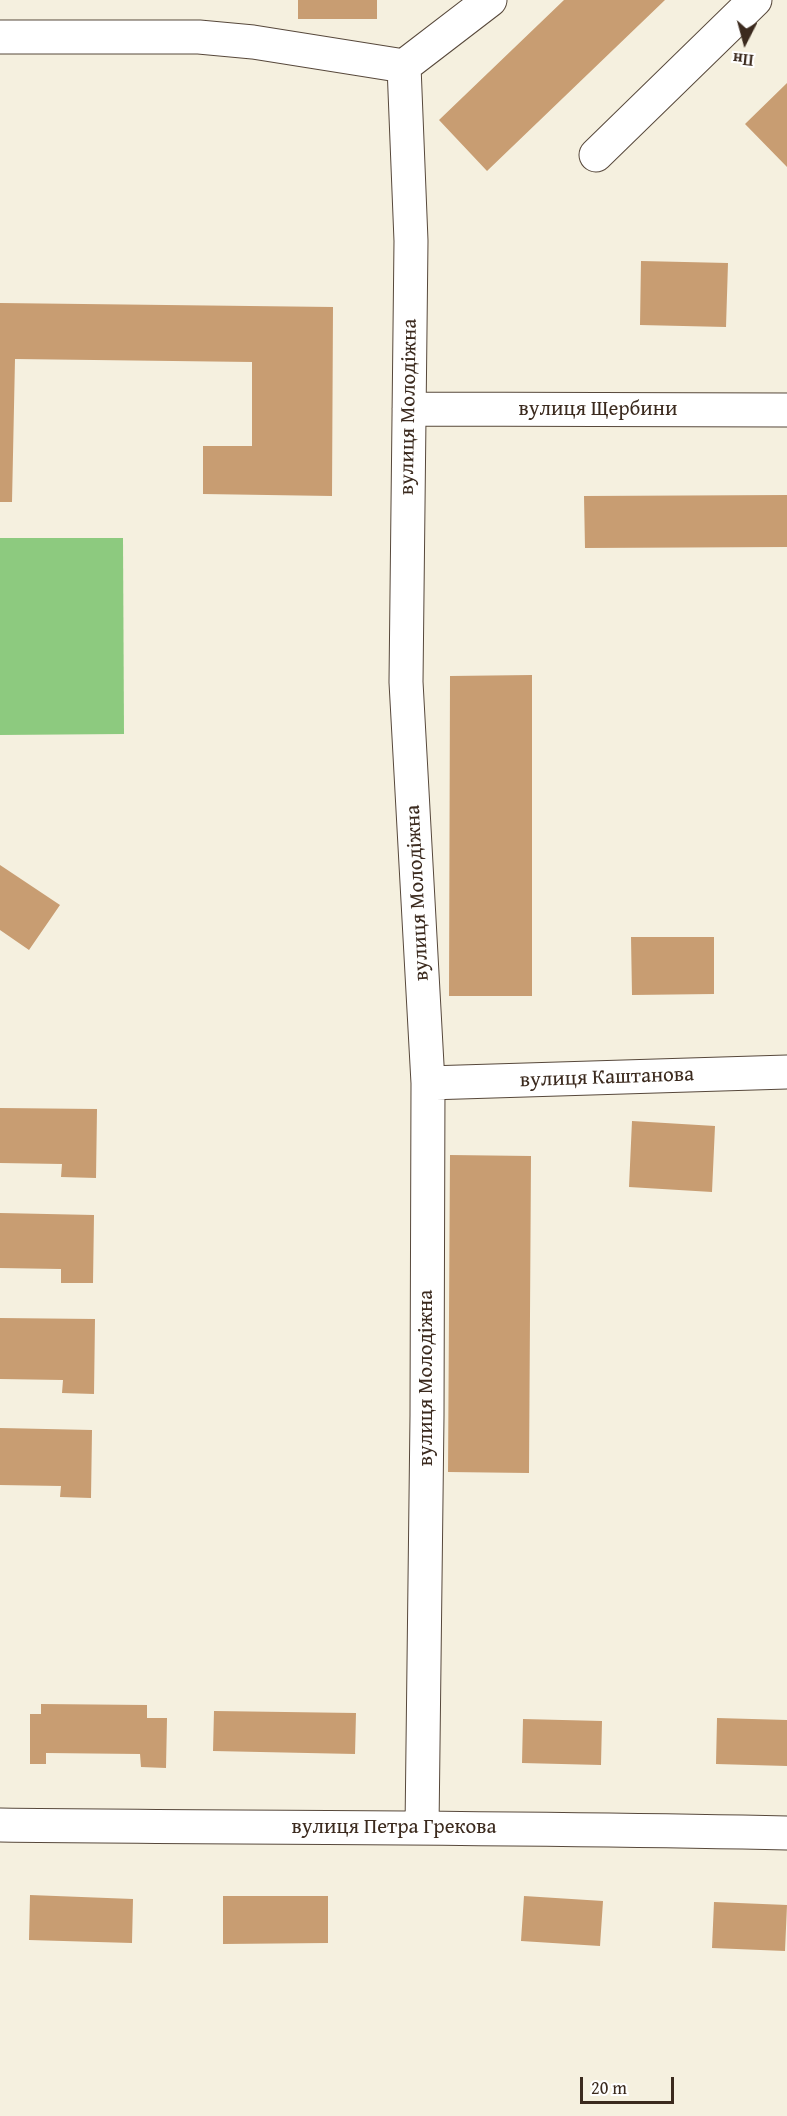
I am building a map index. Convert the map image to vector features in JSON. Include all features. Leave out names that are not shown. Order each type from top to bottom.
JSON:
[{"type":"street","points":[[0,37],[199,37],[264,44],[404,66],[490,0]]},
{"type":"street","points":[[596,155],[755,0]]},
{"type":"street","name":"вулиця Молодіжна","points":[[404,66],[411,241],[406,682],[428,1083],[422,1828]]},
{"type":"street","name":"вулиця Щербини","points":[[409,409],[787,410]]},
{"type":"street","name":"вулиця Каштанова","points":[[428,1083],[787,1072]]},
{"type":"street","name":"вулиця Петра Грекова","points":[[0,1825],[518,1827],[787,1833]]},
{"type":"green space","points":[[0,538],[123,538],[124,734],[0,735]]},
{"type":"building","points":[[298,0],[377,0],[377,19],[298,19]]},
{"type":"building","points":[[564,0],[665,0],[487,171],[439,120]]},
{"type":"building","points":[[787,83],[787,167],[745,124]]},
{"type":"building","points":[[641,261],[728,263],[726,327],[640,325]]},
{"type":"building","points":[[0,303],[333,307],[332,496],[203,494],[203,446],[252,446],[252,362],[15,359],[12,502],[0,502]]},
{"type":"building","points":[[787,495],[787,547],[585,548],[584,496]]},
{"type":"building","points":[[532,675],[532,996],[449,996],[450,676]]},
{"type":"building","points":[[0,865],[60,905],[29,950],[0,930]]},
{"type":"building","points":[[631,937],[714,937],[714,994],[632,995]]},
{"type":"building","points":[[0,1108],[97,1109],[96,1178],[61,1177],[62,1164],[0,1163]]},
{"type":"building","points":[[632,1121],[715,1126],[712,1192],[629,1187]]},
{"type":"building","points":[[450,1155],[531,1156],[529,1473],[448,1472]]},
{"type":"building","points":[[0,1213],[94,1215],[93,1283],[61,1283],[61,1269],[0,1268]]},
{"type":"building","points":[[0,1318],[95,1319],[94,1394],[62,1393],[63,1380],[0,1379]]},
{"type":"building","points":[[0,1428],[92,1430],[91,1498],[60,1497],[61,1486],[0,1485]]},
{"type":"building","points":[[41,1704],[147,1705],[147,1718],[167,1718],[166,1768],[141,1767],[140,1754],[46,1753],[46,1764],[30,1764],[30,1714],[41,1714]]},
{"type":"building","points":[[214,1711],[356,1713],[355,1754],[213,1751]]},
{"type":"building","points":[[717,1718],[787,1720],[787,1766],[716,1764]]},
{"type":"building","points":[[523,1719],[602,1721],[601,1765],[522,1763]]},
{"type":"building","points":[[30,1895],[133,1899],[132,1943],[29,1940]]},
{"type":"building","points":[[223,1896],[328,1896],[328,1943],[223,1944]]},
{"type":"building","points":[[524,1896],[603,1901],[600,1946],[521,1941]]},
{"type":"building","points":[[714,1902],[787,1905],[785,1951],[712,1948]]}]
